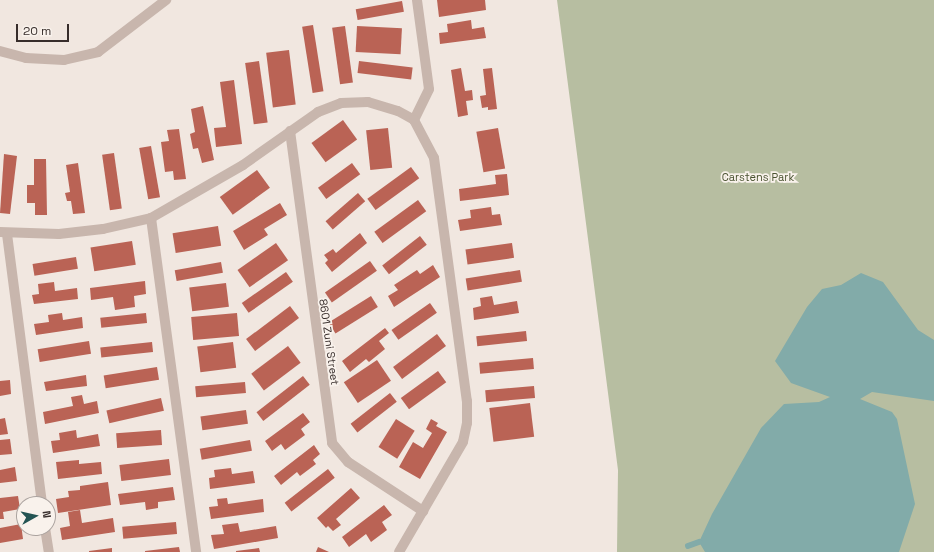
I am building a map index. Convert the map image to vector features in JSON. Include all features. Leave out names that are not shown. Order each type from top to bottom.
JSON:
[{"type":"street","points":[[0,51],[26,58],[64,60],[98,52],[166,0]]},
{"type":"street","points":[[414,120],[429,89],[417,0]]},
{"type":"street","points":[[41,496],[3,233],[74,232],[103,229],[151,218],[206,189],[318,112],[347,102],[368,102],[398,111],[414,120],[434,158],[467,401],[467,423],[463,442],[399,552]]},
{"type":"street","name":"8601 Zuni Street","points":[[290,131],[332,443],[348,462],[422,511]]},
{"type":"street","points":[[151,218],[196,552]]},
{"type":"street","points":[[46,536],[49,552]]},
{"type":"green space","name":"Carstens Park","points":[[557,0],[934,0],[934,552],[617,552],[618,470]]},
{"type":"water","points":[[861,273],[883,282],[918,330],[934,340],[934,401],[872,392],[860,399],[892,412],[897,419],[915,504],[899,552],[705,552],[699,542],[712,514],[761,428],[784,404],[819,402],[830,397],[791,383],[775,361],[807,307],[822,289],[841,285]]},
{"type":"building","points":[[437,0],[485,0],[486,10],[439,17]]},
{"type":"building","points":[[402,1],[404,12],[358,20],[356,9]]},
{"type":"building","points":[[471,20],[472,29],[484,27],[486,38],[440,44],[439,33],[448,32],[447,24]]},
{"type":"building","points":[[313,25],[323,91],[313,93],[302,27]]},
{"type":"building","points":[[345,26],[353,82],[340,84],[332,28]]},
{"type":"building","points":[[357,26],[402,28],[401,54],[356,52]]},
{"type":"building","points":[[289,50],[296,105],[273,107],[266,53]]},
{"type":"building","points":[[259,61],[268,122],[254,124],[245,63]]},
{"type":"building","points":[[359,61],[413,68],[411,79],[358,73]]},
{"type":"building","points":[[461,68],[465,91],[472,90],[473,100],[466,101],[468,115],[458,117],[451,70]]},
{"type":"building","points":[[492,68],[497,109],[488,110],[488,107],[482,108],[480,96],[486,95],[483,69]]},
{"type":"building","points":[[234,80],[242,144],[216,147],[214,128],[226,127],[220,82]]},
{"type":"building","points":[[203,106],[214,160],[202,163],[198,148],[193,149],[190,134],[195,132],[191,109]]},
{"type":"building","points":[[343,120],[357,139],[326,162],[311,143]]},
{"type":"building","points":[[388,128],[392,168],[370,170],[366,130]]},
{"type":"building","points":[[498,128],[505,168],[483,172],[476,132]]},
{"type":"building","points":[[179,129],[186,179],[174,180],[173,171],[165,172],[161,142],[169,141],[167,130]]},
{"type":"building","points":[[151,146],[160,197],[148,199],[139,148]]},
{"type":"building","points":[[114,153],[122,208],[110,210],[102,155]]},
{"type":"building","points":[[4,154],[17,156],[10,214],[0,213]]},
{"type":"building","points":[[34,159],[46,159],[47,215],[35,215],[35,203],[27,203],[27,185],[34,185]]},
{"type":"building","points":[[78,163],[85,213],[73,214],[71,201],[67,201],[65,193],[70,192],[66,165]]},
{"type":"building","points":[[352,163],[360,174],[326,199],[318,188]]},
{"type":"building","points":[[411,167],[419,178],[376,210],[367,199]]},
{"type":"building","points":[[257,170],[270,188],[233,215],[220,197]]},
{"type":"building","points":[[507,174],[509,195],[460,201],[459,189],[496,184],[495,175]]},
{"type":"building","points":[[358,193],[365,201],[333,230],[326,221]]},
{"type":"building","points":[[418,200],[426,211],[383,243],[374,232]]},
{"type":"building","points":[[280,203],[287,215],[264,229],[268,235],[244,250],[233,231]]},
{"type":"building","points":[[491,207],[492,215],[500,214],[502,225],[460,231],[458,220],[471,218],[470,210]]},
{"type":"building","points":[[218,226],[221,246],[176,253],[173,233]]},
{"type":"building","points":[[360,233],[367,243],[332,272],[325,263],[328,260],[324,255],[333,249],[336,253]]},
{"type":"building","points":[[420,236],[427,245],[389,274],[382,266]]},
{"type":"building","points":[[132,241],[136,265],[94,271],[91,248]]},
{"type":"building","points":[[276,243],[288,260],[250,287],[237,270]]},
{"type":"building","points":[[512,243],[514,258],[468,264],[465,250]]},
{"type":"building","points":[[76,257],[78,269],[34,276],[33,264]]},
{"type":"building","points":[[370,261],[377,271],[332,302],[325,293]]},
{"type":"building","points":[[221,262],[223,273],[177,281],[175,270]]},
{"type":"building","points":[[433,265],[440,277],[394,307],[388,296],[398,290],[394,285],[417,270],[420,274]]},
{"type":"building","points":[[520,270],[522,282],[468,290],[466,279]]},
{"type":"building","points":[[286,272],[293,282],[249,313],[242,303]]},
{"type":"building","points":[[145,281],[146,294],[134,296],[135,307],[115,310],[113,297],[91,300],[90,288]]},
{"type":"building","points":[[54,282],[55,291],[77,288],[78,299],[34,304],[32,295],[39,294],[38,284]]},
{"type":"building","points":[[226,283],[229,307],[192,311],[189,288]]},
{"type":"building","points":[[371,296],[378,307],[335,334],[329,322]]},
{"type":"building","points":[[492,296],[494,305],[517,301],[519,313],[474,320],[473,308],[481,306],[480,298]]},
{"type":"building","points":[[430,303],[437,313],[398,340],[391,330]]},
{"type":"building","points":[[290,306],[299,318],[255,351],[246,339]]},
{"type":"building","points":[[62,313],[63,320],[82,317],[83,328],[36,335],[34,324],[49,322],[48,315]]},
{"type":"building","points":[[146,313],[147,323],[101,328],[100,318]]},
{"type":"building","points":[[237,313],[239,336],[193,340],[191,317]]},
{"type":"building","points":[[385,328],[389,333],[379,341],[385,349],[369,362],[366,359],[350,372],[342,361]]},
{"type":"building","points":[[526,331],[527,341],[477,346],[476,336]]},
{"type":"building","points":[[437,334],[446,346],[402,379],[393,367]]},
{"type":"building","points":[[89,341],[91,354],[40,362],[38,349]]},
{"type":"building","points":[[152,342],[153,352],[101,357],[100,347]]},
{"type":"building","points":[[233,342],[236,368],[200,372],[197,346]]},
{"type":"building","points":[[288,346],[301,363],[264,390],[251,374]]},
{"type":"building","points":[[533,358],[534,369],[480,374],[479,363]]},
{"type":"building","points":[[377,360],[391,381],[358,403],[344,382]]},
{"type":"building","points":[[157,367],[159,380],[106,388],[104,375]]},
{"type":"building","points":[[438,371],[446,382],[409,409],[401,398]]},
{"type":"building","points":[[86,375],[87,386],[46,391],[44,382]]},
{"type":"building","points":[[303,376],[310,385],[263,421],[257,412]]},
{"type":"building","points":[[10,380],[11,394],[0,396],[0,381]]},
{"type":"building","points":[[245,382],[246,393],[196,397],[195,386]]},
{"type":"building","points":[[534,386],[535,398],[486,402],[485,390]]},
{"type":"building","points":[[390,393],[397,402],[357,432],[351,424]]},
{"type":"building","points":[[82,395],[84,404],[97,401],[99,413],[45,424],[43,412],[73,406],[71,397]]},
{"type":"building","points":[[161,398],[164,411],[109,423],[106,411]]},
{"type":"building","points":[[530,403],[534,437],[493,442],[489,408]]},
{"type":"building","points":[[246,410],[248,424],[202,430],[200,416]]},
{"type":"building","points":[[303,413],[310,422],[301,429],[305,435],[285,450],[281,444],[272,451],[265,441]]},
{"type":"building","points":[[5,418],[8,434],[0,435],[0,419]]},
{"type":"building","points":[[396,419],[415,431],[397,459],[379,447]]},
{"type":"building","points":[[431,419],[438,423],[436,426],[447,432],[420,479],[399,467],[413,442],[423,448],[432,433],[426,429]]},
{"type":"building","points":[[76,430],[77,438],[98,434],[100,446],[53,453],[51,441],[60,440],[59,433]]},
{"type":"building","points":[[161,430],[162,445],[117,448],[116,433]]},
{"type":"building","points":[[10,439],[12,454],[0,455],[0,440]]},
{"type":"building","points":[[250,440],[252,451],[202,460],[200,449]]},
{"type":"building","points":[[314,445],[320,454],[313,460],[316,464],[300,476],[297,472],[281,485],[274,476]]},
{"type":"building","points":[[169,459],[171,475],[121,481],[119,465]]},
{"type":"building","points":[[79,460],[79,464],[101,462],[102,474],[58,479],[56,462]]},
{"type":"building","points":[[15,467],[17,481],[0,483],[0,470]]},
{"type":"building","points":[[231,468],[232,474],[253,471],[255,483],[210,489],[209,478],[215,477],[214,470]]},
{"type":"building","points":[[328,469],[335,478],[291,512],[285,503]]},
{"type":"building","points":[[108,482],[111,505],[58,513],[56,499],[69,497],[68,491],[80,490],[80,486]]},
{"type":"building","points":[[173,487],[175,500],[158,502],[158,508],[146,510],[145,502],[120,505],[118,494]]},
{"type":"building","points":[[351,488],[360,498],[336,519],[341,525],[333,531],[328,526],[326,528],[317,518]]},
{"type":"building","points":[[16,496],[16,510],[3,512],[4,519],[0,519],[0,498]]},
{"type":"building","points":[[227,498],[228,504],[263,499],[264,512],[211,519],[209,507],[218,506],[217,499]]},
{"type":"building","points":[[384,505],[392,515],[382,522],[387,530],[371,542],[366,534],[349,547],[342,537]]},
{"type":"building","points":[[80,510],[82,523],[113,518],[115,532],[62,540],[60,528],[70,526],[68,512]]},
{"type":"building","points":[[176,522],[177,534],[123,539],[122,527]]},
{"type":"building","points":[[238,523],[240,532],[276,526],[278,538],[214,549],[211,535],[224,534],[222,525]]},
{"type":"building","points":[[16,525],[16,536],[23,536],[23,539],[0,543],[0,528]]},
{"type":"building","points":[[179,547],[180,552],[145,552],[145,551]]},
{"type":"building","points":[[318,547],[329,552],[316,552]]},
{"type":"building","points":[[112,548],[112,552],[89,552],[89,551]]},
{"type":"building","points":[[259,548],[260,552],[236,552],[236,551]]},
{"type":"waterway","points":[[688,546],[699,542]]}]
